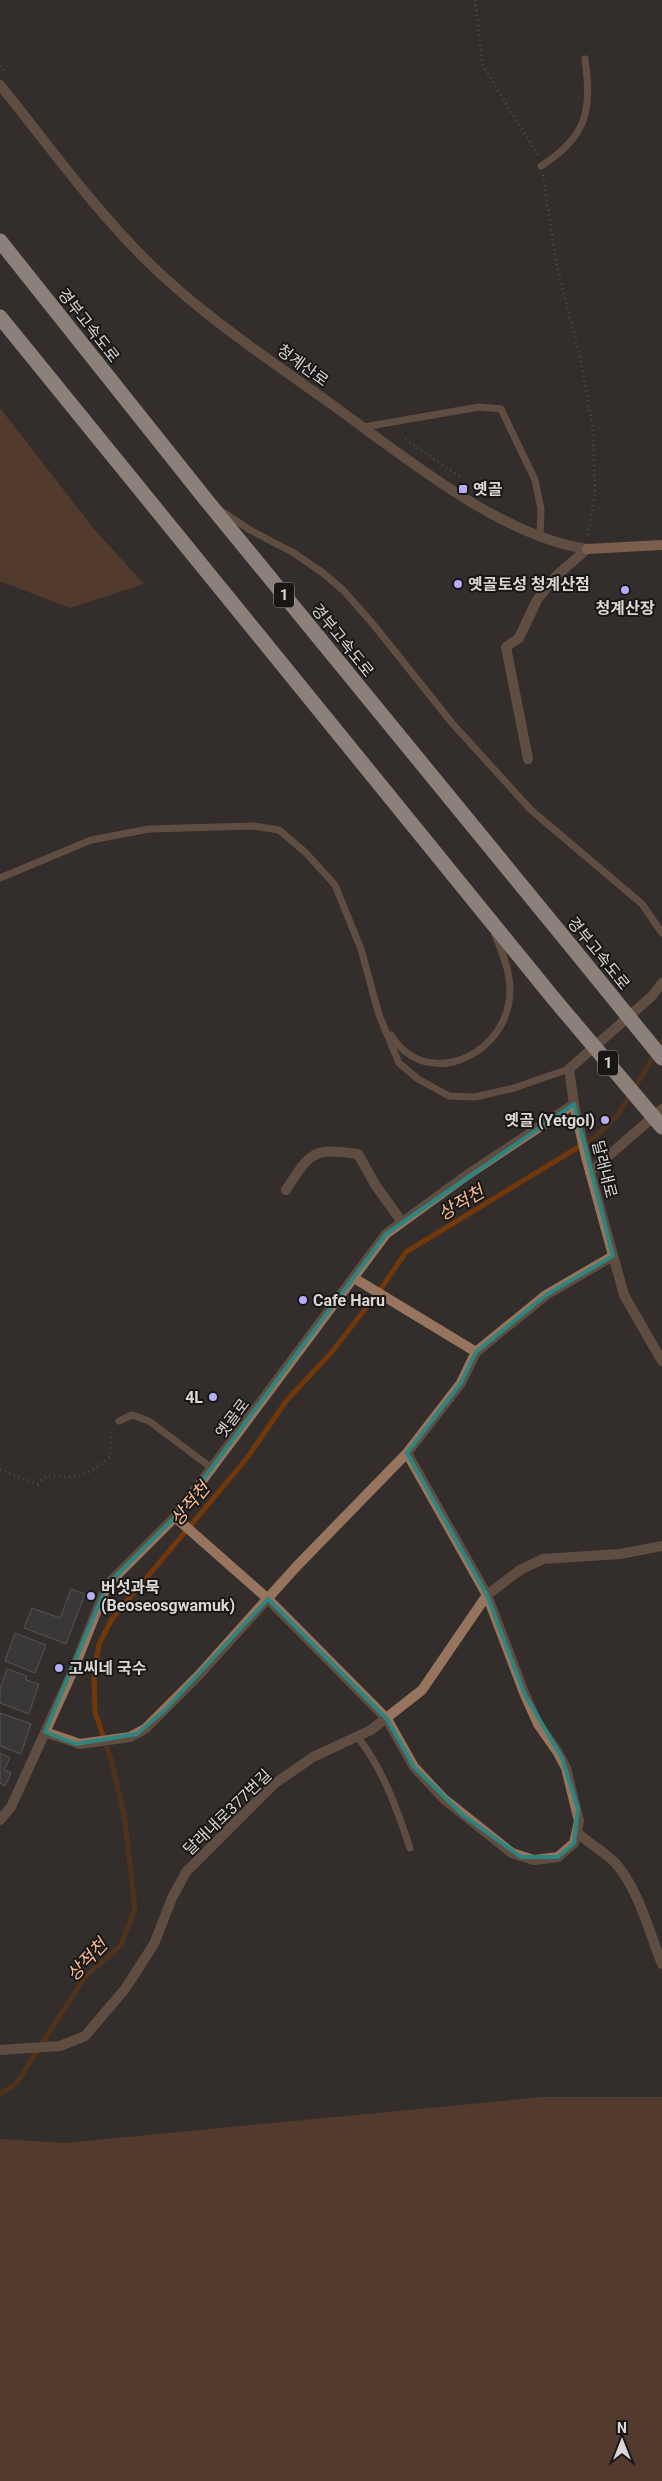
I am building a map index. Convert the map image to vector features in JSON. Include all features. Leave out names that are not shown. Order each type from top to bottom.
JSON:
[{"type":"highway","name":"경부고속도로","points":[[0,241],[206,501],[662,1058]]},
{"type":"highway","name":"1","points":[[0,317],[482,911],[662,1127]]},
{"type":"main road","name":"청계산로","points":[[587,549],[662,545]]},
{"type":"street","name":"청계산로","points":[[0,85],[88,195],[144,258],[205,313],[464,498],[540,537],[587,549]]},
{"type":"street","points":[[528,759],[506,647],[519,638],[536,600],[556,576],[587,549]]},
{"type":"street","points":[[569,1069],[651,996],[662,983]]},
{"type":"street","name":"달래내로","points":[[569,1069],[574,1104],[586,1157],[624,1295],[662,1361]]},
{"type":"street","name":"옛골로","points":[[0,1820],[10,1807],[72,1673],[107,1585],[175,1517],[386,1234],[467,1174],[574,1104]]},
{"type":"street","points":[[590,1172],[662,1109]]},
{"type":"street","points":[[286,1190],[307,1158],[332,1150],[358,1154],[376,1186],[402,1222]]},
{"type":"street","points":[[45,1732],[76,1744],[124,1738],[145,1729],[407,1452],[461,1383],[476,1352],[546,1296],[613,1256]]},
{"type":"street","points":[[354,1278],[476,1352]]},
{"type":"street","points":[[175,1517],[268,1598],[387,1720],[414,1767],[464,1816],[512,1853],[534,1860],[558,1857],[574,1843],[578,1833],[578,1809],[566,1768],[557,1751],[538,1724],[487,1595],[407,1452]]},
{"type":"street","name":"달래내로377번길","points":[[0,2050],[60,2046],[85,2036],[125,1989],[154,1944],[172,1898],[186,1872],[274,1784],[313,1757],[387,1720],[422,1690],[487,1595],[520,1570],[543,1559],[620,1554],[662,1546]]},
{"type":"street","points":[[578,1833],[606,1855],[620,1870],[634,1894],[662,1964]]},
{"type":"lane","points":[[541,166],[562,153],[582,128],[589,87],[585,59]]},
{"type":"lane","points":[[364,427],[480,407],[501,409],[535,480],[541,509],[540,537]]},
{"type":"lane","points":[[206,501],[250,530],[294,553],[323,572],[343,590],[373,624],[452,723],[531,810],[642,904],[662,933]]},
{"type":"lane","points":[[0,878],[92,840],[149,829],[253,826],[279,830],[306,853],[336,885],[361,949],[379,1015],[400,1063],[418,1079],[449,1096],[475,1098],[514,1088],[569,1069]]},
{"type":"lane","points":[[379,1015],[394,1039],[406,1053],[426,1062],[451,1063],[466,1058],[494,1037],[503,1023],[509,1001],[509,983],[502,953],[482,911]]},
{"type":"lane","points":[[119,1421],[132,1415],[148,1420],[212,1468]]},
{"type":"lane","points":[[358,1736],[371,1753],[393,1800],[410,1848]]},
{"type":"path","points":[[475,0],[483,66],[540,157],[556,262],[580,358],[593,430],[595,490],[587,549]]},
{"type":"path","points":[[0,66],[9,77]]},
{"type":"path","points":[[381,423],[462,479]]},
{"type":"path","points":[[0,1470],[38,1484],[46,1476],[78,1478],[98,1468],[110,1458],[110,1434],[119,1421]]},
{"type":"highlighted area","points":[[574,1104],[613,1256],[546,1295],[476,1352],[461,1383],[407,1453],[487,1595],[525,1695],[562,1758],[578,1809],[574,1843],[558,1857],[521,1857],[464,1816],[414,1767],[387,1719],[268,1599],[165,1710],[137,1734],[76,1744],[45,1732],[107,1585],[175,1517],[386,1234]]},
{"type":"shaded area","points":[[0,408],[94,529],[144,584],[70,608],[0,581]]},
{"type":"shaded area","points":[[543,2097],[662,2097],[662,2481],[0,2481],[0,2139],[65,2143]]},
{"type":"building","points":[[71,1589],[85,1594],[66,1644],[24,1628],[32,1608],[60,1618]]},
{"type":"building","points":[[15,1633],[46,1645],[35,1673],[5,1661]]},
{"type":"building","points":[[7,1669],[27,1676],[26,1680],[39,1684],[29,1714],[0,1703],[0,1689]]},
{"type":"building","points":[[0,1713],[31,1724],[21,1754],[0,1746]]},
{"type":"building","points":[[0,1753],[10,1758],[4,1770],[11,1773],[5,1786],[0,1783]]},
{"type":"waterway","name":"상적천","points":[[0,2094],[16,2084],[84,1978],[121,1945],[135,1909],[125,1820],[111,1759],[95,1712],[94,1677],[99,1644],[112,1619],[247,1458],[287,1400],[331,1353],[380,1290],[406,1252],[595,1137],[619,1113],[662,1043]]},
{"type":"place","name":"옛골","points":[[463,489]]},
{"type":"place","name":"옛골토성 청계산점","points":[[458,584]]},
{"type":"place","name":"청계산장","points":[[625,590]]},
{"type":"place","name":"옛골 (Yetgol)","points":[[605,1120]]},
{"type":"place","name":"Cafe Haru","points":[[303,1300]]},
{"type":"place","name":"4L","points":[[213,1397]]},
{"type":"place","name":"버섯과묵 (Beoseosgwamuk)","points":[[91,1596]]},
{"type":"place","name":"고씨네 국수","points":[[59,1668]]}]
